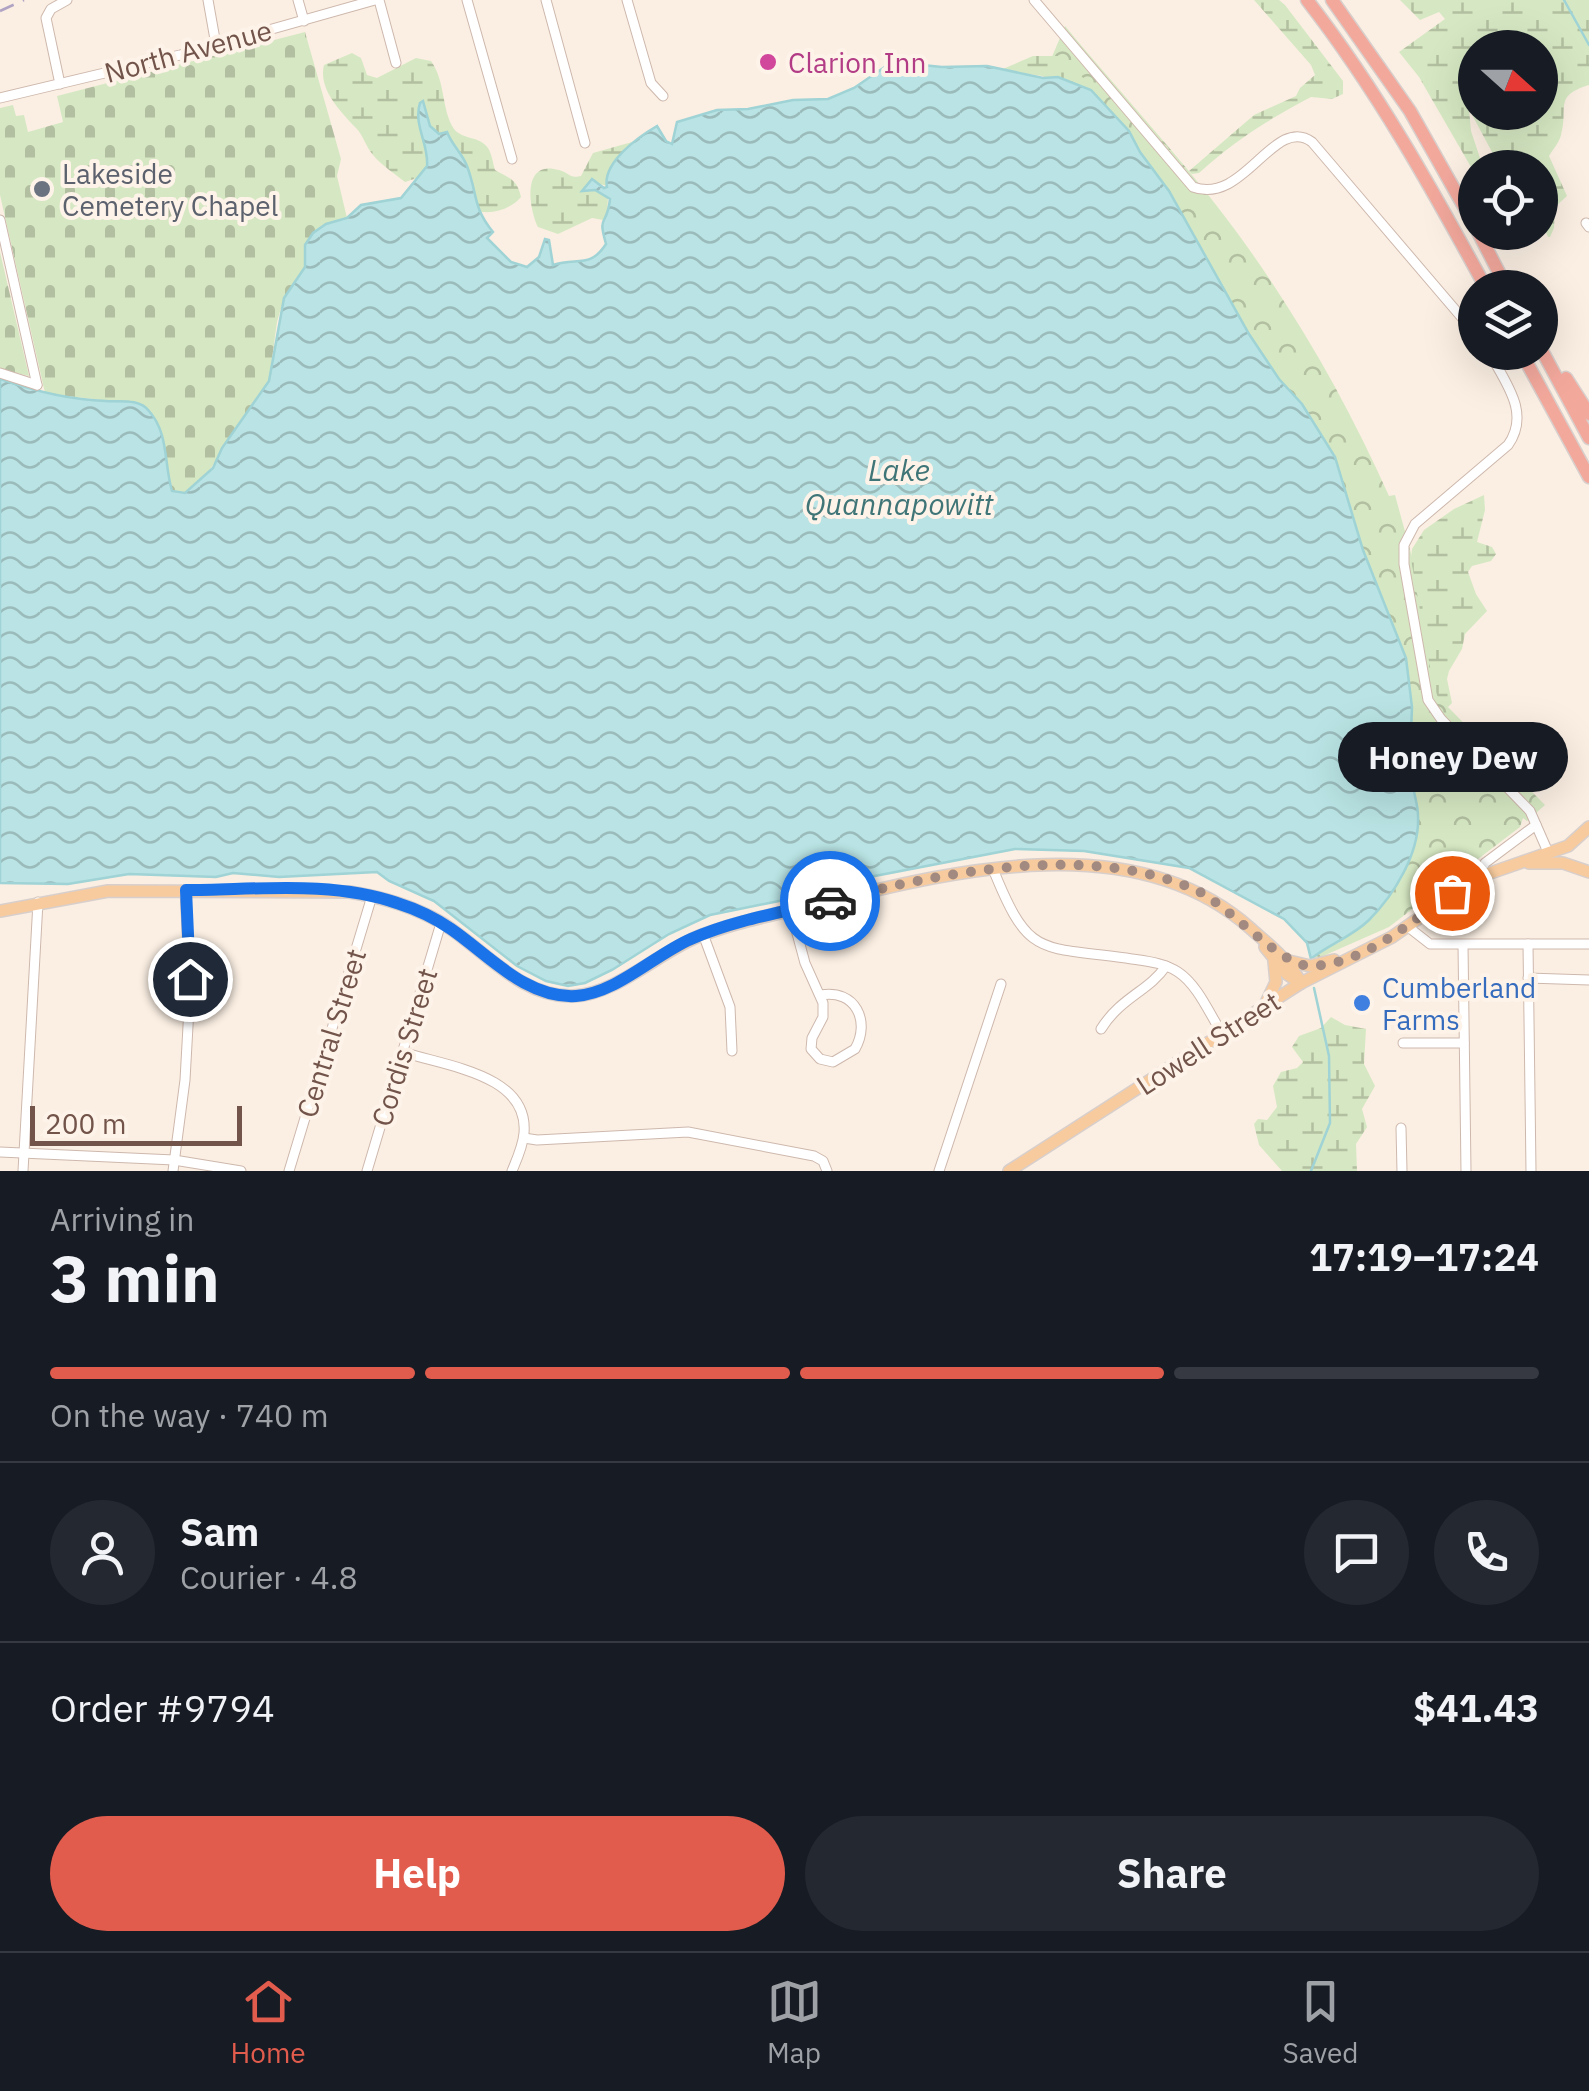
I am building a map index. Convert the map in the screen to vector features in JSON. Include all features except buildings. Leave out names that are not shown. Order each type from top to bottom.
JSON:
[{"type":"highway","points":[[1307,0],[1397,127],[1476,270]]},
{"type":"highway","points":[[1332,0],[1410,111],[1458,196]]},
{"type":"highway","points":[[1558,365],[1589,414]]},
{"type":"highway","points":[[1531,370],[1589,477]]},
{"type":"highway","points":[[1552,370],[1589,438]]},
{"type":"highway","points":[[1568,438],[1589,492]]},
{"type":"main road","name":"Lowell Street","points":[[1008,1171],[1301,982],[1407,926],[1476,878],[1572,844],[1589,827]]},
{"type":"main road","name":"Lowell Street","points":[[1515,864],[1563,863],[1589,872]]},
{"type":"main road","points":[[0,911],[98,892],[323,890],[372,896],[411,908],[441,923],[511,975],[564,996],[584,995],[608,986],[671,948],[703,934],[880,890],[993,869],[1055,864],[1156,876],[1210,898],[1253,930],[1279,958],[1287,974],[1301,982]]},
{"type":"main road","points":[[1279,958],[1310,966],[1362,952]]},
{"type":"main road","points":[[1262,1010],[1276,982],[1279,958]]},
{"type":"street","points":[[60,84],[46,18],[51,8],[67,0]]},
{"type":"street","points":[[208,0],[216,45]]},
{"type":"street","points":[[298,0],[304,20]]},
{"type":"street","points":[[377,0],[396,62]]},
{"type":"street","name":"North Avenue","points":[[0,98],[216,45],[377,0]]},
{"type":"street","points":[[467,0],[512,160]]},
{"type":"street","points":[[546,0],[585,143]]},
{"type":"street","points":[[627,0],[651,83],[663,96]]},
{"type":"street","points":[[1034,0],[1193,187],[1207,191],[1225,188],[1280,142],[1305,136],[1458,313]]},
{"type":"street","points":[[0,220],[37,386],[0,373]]},
{"type":"street","points":[[1499,370],[1516,402],[1516,431],[1508,445],[1416,524],[1406,540],[1403,559],[1428,700],[1441,719],[1530,811],[1543,854]]},
{"type":"street","points":[[1476,878],[1484,864],[1537,829]]},
{"type":"street","points":[[993,869],[1015,919],[1039,944],[1166,966],[1190,983],[1223,1034]]},
{"type":"street","points":[[173,1165],[185,1080],[190,990],[186,890]]},
{"type":"street","name":"Central Street","points":[[289,1171],[372,896]]},
{"type":"street","points":[[23,1171],[38,902]]},
{"type":"street","points":[[791,911],[804,963],[821,995],[823,1017],[811,1049],[820,1060],[833,1062],[855,1049],[862,1023],[856,1006],[845,997],[835,993],[821,995]]},
{"type":"street","name":"Cordis Street","points":[[367,1171],[441,923]]},
{"type":"street","points":[[1407,926],[1428,944],[1589,944]]},
{"type":"street","points":[[703,934],[730,1007],[732,1051]]},
{"type":"street","points":[[1528,944],[1531,1171]]},
{"type":"street","points":[[1463,945],[1466,1171]]},
{"type":"street","points":[[1101,1028],[1120,1003],[1154,980],[1166,966]]},
{"type":"street","points":[[1528,978],[1589,980]]},
{"type":"street","points":[[939,1171],[1001,984]]},
{"type":"street","points":[[1403,1044],[1464,1043]]},
{"type":"street","points":[[402,1052],[503,1087],[521,1110],[524,1138],[512,1171]]},
{"type":"street","points":[[1402,1128],[1402,1171]]},
{"type":"street","points":[[524,1138],[694,1132],[814,1156],[827,1171]]},
{"type":"street","points":[[0,1152],[241,1171]]},
{"type":"green space","points":[[1254,0],[1279,0],[1285,5],[1343,81],[1343,94],[1332,99],[1311,97],[1252,131],[1199,173],[1192,174],[1189,171],[1254,115],[1296,96],[1315,75],[1311,65]]},
{"type":"green space","points":[[1400,0],[1589,0],[1589,85],[1566,98],[1561,135],[1553,150],[1491,150],[1480,130],[1558,130],[1558,30],[1458,30],[1458,130],[1471,130],[1477,150],[1461,150],[1419,77],[1399,52],[1445,19],[1439,12],[1420,20]]},
{"type":"green space","points":[[1065,26],[1221,211],[1303,331],[1389,496],[1395,495],[1412,557],[1439,698],[1545,805],[1527,821],[1523,818],[1520,827],[1389,927],[1314,960],[1318,951],[1338,943],[1370,920],[1385,901],[1416,843],[1419,819],[1412,782],[1417,742],[1411,733],[1406,658],[1363,550],[1335,457],[1310,415],[1279,379],[1249,334],[1169,190],[1128,131],[1091,90],[1043,78]]},
{"type":"green space","points":[[305,32],[341,159],[337,176],[347,218],[322,225],[305,245],[305,267],[284,298],[277,322],[269,381],[203,480],[185,493],[174,494],[163,440],[143,414],[113,402],[45,393],[0,195],[0,108],[13,105],[16,116],[24,115],[28,132],[63,122],[57,96]]},
{"type":"green space","points":[[352,53],[361,58],[367,75],[377,78],[416,58],[431,61],[454,129],[485,144],[495,170],[515,183],[521,197],[501,210],[478,211],[472,179],[461,153],[447,133],[439,134],[430,126],[423,102],[418,116],[428,162],[420,177],[405,182],[384,166],[337,107],[324,83],[324,65]]},
{"type":"green space","points":[[1033,56],[1060,56],[1070,62],[1097,95],[1063,80],[1003,69]]},
{"type":"green space","points":[[632,142],[617,161],[607,186],[590,181],[582,191],[595,190],[608,197],[607,216],[603,220],[592,218],[558,234],[538,227],[531,187],[538,172],[559,170],[581,176],[593,153]]},
{"type":"green space","points":[[1558,176],[1567,196],[1558,204]]},
{"type":"green space","points":[[0,252],[29,376],[0,369]]},
{"type":"green space","points":[[1484,495],[1485,510],[1477,542],[1492,547],[1496,554],[1491,561],[1472,566],[1468,572],[1487,611],[1465,634],[1462,649],[1449,671],[1452,703],[1448,707],[1439,700],[1433,684],[1412,549],[1424,530],[1454,509]]},
{"type":"green space","points":[[1331,1017],[1345,1025],[1366,1029],[1364,1064],[1375,1086],[1362,1109],[1367,1127],[1356,1144],[1357,1171],[1282,1171],[1259,1145],[1254,1124],[1258,1119],[1267,1120],[1277,1107],[1273,1086],[1281,1072],[1303,1062],[1292,1047],[1299,1036],[1321,1028]]},
{"type":"water","name":"Lake Quannapowitt","points":[[892,62],[987,66],[1043,78],[1058,77],[1091,90],[1129,131],[1169,191],[1249,334],[1279,379],[1302,404],[1335,457],[1363,550],[1406,658],[1411,733],[1417,738],[1413,780],[1418,816],[1415,844],[1396,886],[1369,920],[1311,959],[1307,943],[1284,919],[1189,868],[1084,851],[1015,849],[854,880],[710,915],[669,934],[612,970],[568,986],[546,981],[517,966],[434,901],[377,872],[279,877],[233,873],[216,877],[129,874],[68,884],[0,883],[0,379],[65,397],[145,407],[160,429],[172,491],[185,493],[213,468],[222,448],[269,381],[284,298],[305,267],[305,245],[313,233],[347,218],[361,205],[401,198],[427,166],[418,119],[423,101],[430,126],[439,134],[447,132],[465,161],[478,207],[493,232],[487,238],[511,262],[527,267],[539,257],[545,239],[549,240],[553,265],[589,260],[606,244],[603,224],[610,199],[595,190],[582,191],[592,179],[607,187],[616,160],[657,126],[672,144],[677,122],[717,110],[828,99],[854,88]]},
{"type":"waterway","points":[[1564,0],[1589,45]]},
{"type":"waterway","points":[[1311,1171],[1330,1123],[1329,1056],[1314,988]]},
{"type":"railway","points":[[0,11],[24,0]]},
{"type":"way so far","points":[[830,901],[1036,863],[1112,869],[1156,876],[1202,893],[1235,915],[1285,958],[1310,966],[1378,944],[1452,893]]},
{"type":"place","name":"Clarion Inn","points":[[768,62]]},
{"type":"place","name":"Lakeside Cemetery Chapel","points":[[42,189]]},
{"type":"place","name":"Honey Dew","points":[[1452,893]]},
{"type":"place","name":"Cumberland Farms","points":[[1362,1003]]},
{"type":"route","points":[[190,979],[186,890],[366,894],[411,908],[445,925],[519,979],[554,994],[571,996],[608,986],[671,948],[703,934],[830,901]]}]
